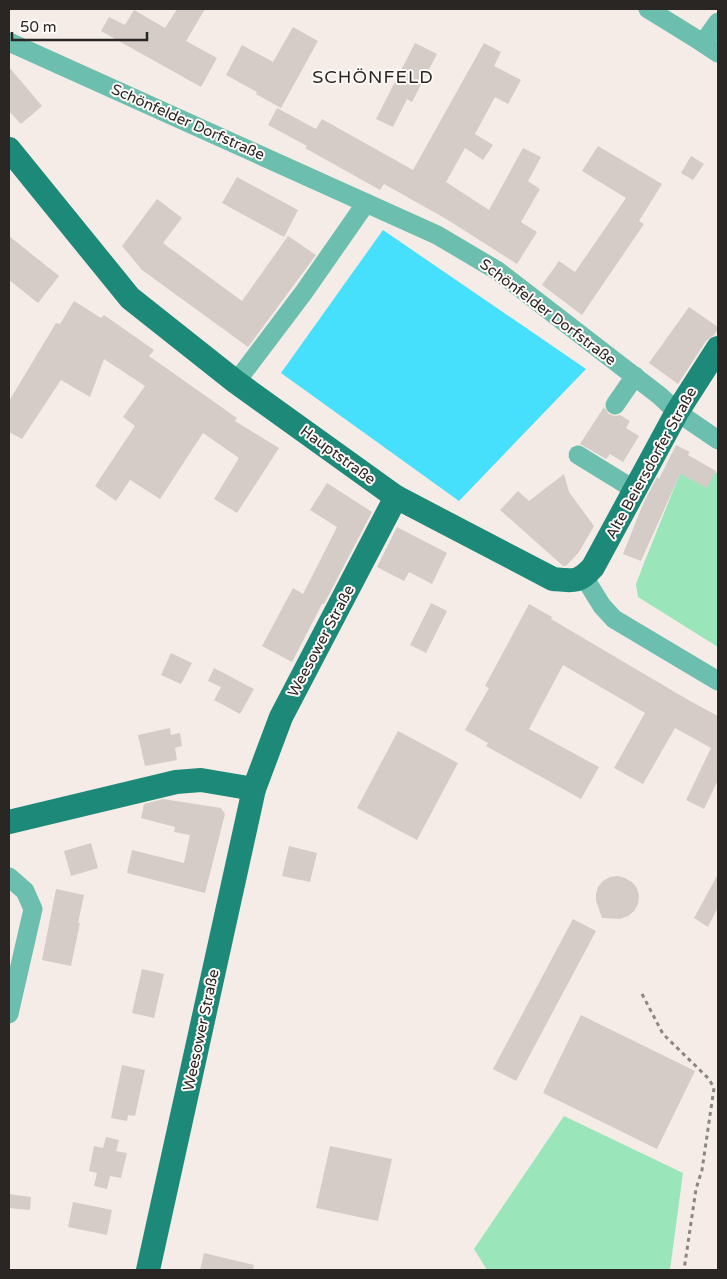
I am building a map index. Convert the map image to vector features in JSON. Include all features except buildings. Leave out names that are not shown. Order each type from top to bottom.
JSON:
[{"type":"main road","name":"Hauptstraße","points":[[9,149],[130,298],[236,382],[396,497],[553,579],[571,581],[584,577]]},
{"type":"main road","name":"Alte Beiersdorfer Straße","points":[[584,577],[593,567],[677,412],[718,348]]},
{"type":"main road","name":"Weesower Straße","points":[[148,1270],[254,789],[281,718],[396,497]]},
{"type":"main road","points":[[9,822],[176,782],[201,780],[254,789]]},
{"type":"street","points":[[648,9],[711,48],[718,22]]},
{"type":"street","name":"Schönfelder Dorfstraße","points":[[9,42],[437,235],[498,271],[635,376],[677,412],[718,440]]},
{"type":"street","points":[[236,382],[304,292],[366,203]]},
{"type":"street","points":[[615,405],[635,376]]},
{"type":"street","points":[[578,456],[635,490]]},
{"type":"street","points":[[584,577],[602,606],[614,619],[718,681]]},
{"type":"street","points":[[9,877],[25,891],[33,909],[9,1014]]},
{"type":"path","points":[[642,994],[663,1034],[709,1079],[714,1088],[684,1270]]},
{"type":"green space","points":[[687,456],[718,474],[718,647],[638,597],[636,584]]},
{"type":"green space","points":[[564,1116],[683,1173],[670,1270],[487,1270],[474,1249]]},
{"type":"water","points":[[383,230],[586,369],[459,501],[281,373]]},
{"type":"district","name":"SCHÖNFELD","points":[[373,77]]}]
